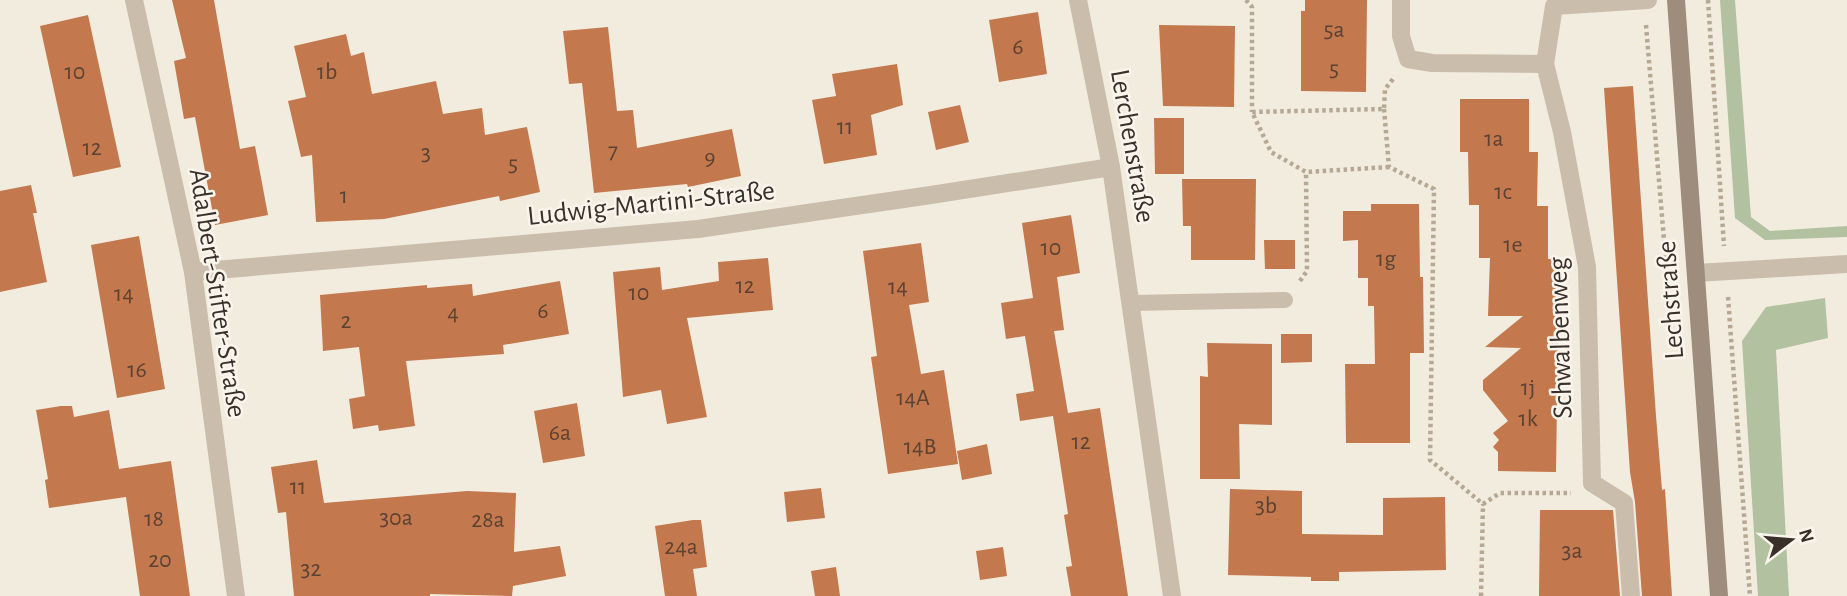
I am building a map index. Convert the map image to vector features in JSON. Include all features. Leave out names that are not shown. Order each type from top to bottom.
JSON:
[{"type":"main road","name":"Lechstraße","points":[[1676,0],[1719,596]]},
{"type":"street","name":"Adalbert-Stifter-Straße","points":[[134,0],[193,272],[236,596]]},
{"type":"street","name":"Lerchenstraße","points":[[1078,0],[1111,167],[1172,596]]},
{"type":"street","points":[[1401,0],[1401,36],[1408,59],[1432,63],[1545,64]]},
{"type":"street","name":"Schwalbenweg","points":[[1592,483],[1587,267],[1562,132],[1545,64],[1554,6],[1648,0]]},
{"type":"street","name":"Ludwig-Martini-Straße","points":[[193,272],[698,229],[1111,167]]},
{"type":"street","points":[[1696,273],[1847,264]]},
{"type":"street","points":[[1592,483],[1624,503],[1631,596]]},
{"type":"lane","points":[[1130,303],[1285,300]]},
{"type":"path","points":[[1246,0],[1252,7],[1252,113],[1271,152],[1306,172],[1389,167],[1434,189],[1430,460],[1483,504]]},
{"type":"path","points":[[1708,0],[1721,199]]},
{"type":"path","points":[[1647,43],[1667,270]]},
{"type":"path","points":[[1389,167],[1385,89],[1408,59]]},
{"type":"path","points":[[1252,113],[1384,109]]},
{"type":"path","points":[[1285,300],[1307,271],[1306,172]]},
{"type":"path","points":[[1736,394],[1750,596]]},
{"type":"path","points":[[1483,504],[1500,493],[1574,493],[1592,483]]},
{"type":"path","points":[[1481,596],[1483,504]]},
{"type":"green space","points":[[1720,0],[1735,0],[1751,217],[1770,231],[1847,226],[1847,237],[1765,240],[1735,218]]},
{"type":"green space","points":[[1825,298],[1828,338],[1776,350],[1789,596],[1758,596],[1742,341],[1766,307]]},
{"type":"building","points":[[172,0],[214,0],[240,149],[255,146],[268,215],[215,225],[195,117],[184,119],[174,61],[186,58]]},
{"type":"building","points":[[1305,0],[1367,0],[1366,92],[1301,91],[1301,11],[1305,11]]},
{"type":"building","points":[[1038,12],[1047,74],[999,82],[989,20]]},
{"type":"building","points":[[88,15],[121,167],[73,177],[40,26]]},
{"type":"building","points":[[1159,25],[1235,26],[1234,107],[1163,106]]},
{"type":"building","points":[[608,27],[617,111],[633,110],[637,148],[732,129],[741,176],[688,187],[687,184],[594,193],[582,83],[569,84],[563,31]]},
{"type":"building","points":[[346,34],[351,56],[364,52],[372,94],[436,81],[443,114],[482,108],[485,135],[527,127],[540,192],[500,201],[499,196],[384,219],[316,222],[312,155],[301,157],[288,101],[306,97],[294,46]]},
{"type":"building","points":[[897,64],[903,105],[871,115],[877,155],[824,164],[812,100],[836,96],[832,74]]},
{"type":"building","points":[[1633,86],[1656,416],[1662,490],[1665,489],[1672,596],[1642,596],[1630,472],[1604,88]]},
{"type":"building","points":[[1460,99],[1529,99],[1529,152],[1538,152],[1537,206],[1548,206],[1548,259],[1559,259],[1556,472],[1498,471],[1498,452],[1493,447],[1499,440],[1493,433],[1508,421],[1483,390],[1483,380],[1521,348],[1485,347],[1523,316],[1488,316],[1490,258],[1479,258],[1479,205],[1469,205],[1468,152],[1460,152]]},
{"type":"building","points":[[960,105],[969,142],[936,150],[928,112]]},
{"type":"building","points":[[1154,118],[1184,118],[1184,174],[1155,174]]},
{"type":"building","points":[[1182,179],[1256,179],[1255,260],[1191,260],[1191,226],[1183,226]]},
{"type":"building","points":[[31,185],[37,213],[33,213],[47,282],[0,292],[0,191]]},
{"type":"building","points":[[1371,204],[1419,204],[1424,353],[1410,353],[1410,443],[1346,443],[1345,364],[1375,364],[1374,306],[1368,306],[1368,278],[1358,278],[1358,240],[1343,241],[1343,211],[1371,211]]},
{"type":"building","points":[[1071,215],[1080,273],[1057,277],[1064,330],[1054,331],[1068,413],[1100,408],[1128,596],[1071,596],[1066,567],[1072,566],[1064,515],[1068,514],[1053,416],[1020,421],[1016,394],[1034,391],[1025,336],[1006,339],[1001,303],[1033,298],[1022,223]]},
{"type":"building","points":[[139,236],[165,389],[117,398],[91,245]]},
{"type":"building","points":[[1264,240],[1295,240],[1295,269],[1265,269]]},
{"type":"building","points":[[921,243],[929,302],[909,305],[921,374],[944,370],[958,464],[888,474],[871,357],[877,356],[863,251]]},
{"type":"building","points":[[768,258],[773,310],[687,318],[707,417],[667,424],[661,390],[623,397],[613,272],[660,267],[662,290],[719,281],[718,262]]},
{"type":"building","points":[[560,281],[569,334],[503,345],[504,354],[406,361],[415,426],[379,431],[378,425],[353,429],[349,399],[365,396],[359,347],[323,351],[320,295],[427,285],[427,288],[472,284],[473,296]]},
{"type":"building","points":[[1281,334],[1312,334],[1312,362],[1281,363]]},
{"type":"building","points":[[1207,343],[1272,344],[1272,425],[1239,424],[1240,479],[1200,479],[1200,376],[1208,377]]},
{"type":"building","points":[[577,403],[585,456],[543,463],[534,411]]},
{"type":"building","points":[[72,406],[74,417],[109,410],[119,469],[171,461],[190,596],[140,596],[126,497],[49,508],[45,480],[48,479],[36,410]]},
{"type":"building","points":[[987,444],[992,474],[962,480],[957,451]]},
{"type":"building","points":[[317,460],[324,503],[467,491],[516,493],[514,552],[560,546],[566,576],[513,586],[512,596],[294,596],[286,512],[278,513],[271,467]]},
{"type":"building","points":[[821,488],[825,518],[787,522],[784,492]]},
{"type":"building","points":[[1230,489],[1302,491],[1302,534],[1383,535],[1383,498],[1445,497],[1446,570],[1339,572],[1339,581],[1311,581],[1311,577],[1228,575]]},
{"type":"building","points":[[1540,510],[1613,510],[1620,596],[1539,596]]},
{"type":"building","points":[[701,520],[707,567],[693,569],[697,596],[665,596],[655,526]]},
{"type":"building","points":[[1003,547],[1007,576],[980,580],[976,551]]},
{"type":"building","points":[[836,567],[840,596],[815,596],[811,571]]}]
